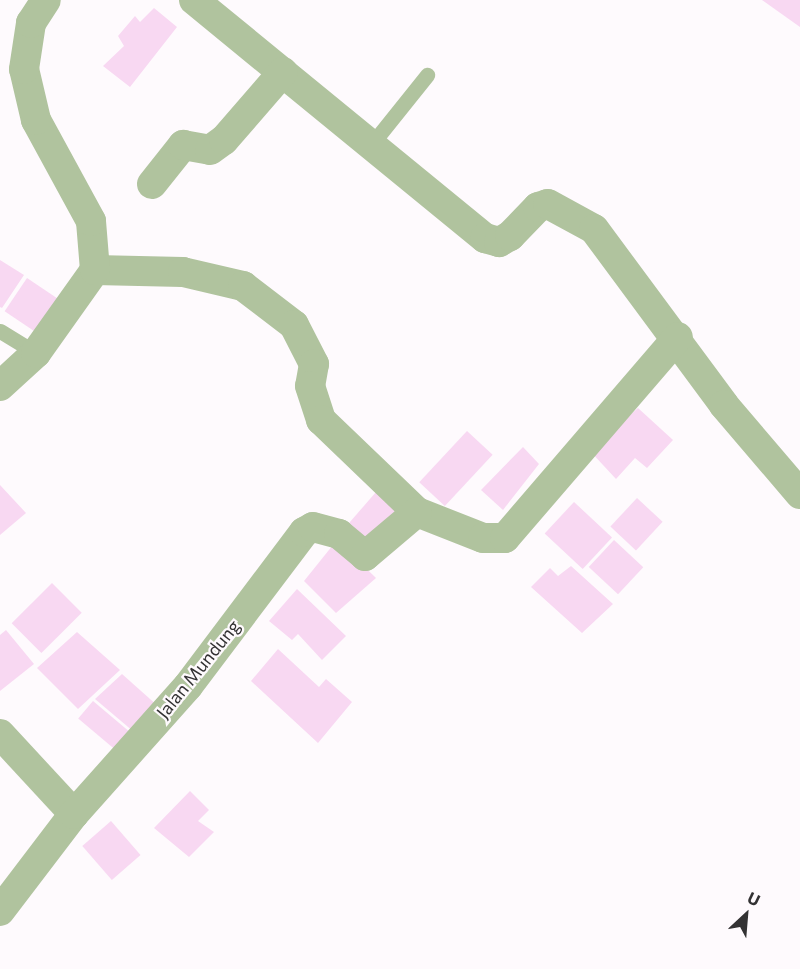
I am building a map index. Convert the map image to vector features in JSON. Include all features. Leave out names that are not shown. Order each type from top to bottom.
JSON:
[{"type":"street","points":[[0,386],[36,353],[95,270],[91,221],[36,120],[24,69],[31,23],[46,0]]},
{"type":"street","points":[[194,0],[485,238],[499,242],[510,236],[538,207],[548,204],[569,211],[594,229],[678,337],[724,405],[800,494]]},
{"type":"street","points":[[152,184],[183,145],[210,150],[224,140],[283,72]]},
{"type":"street","points":[[95,270],[183,272],[243,286],[294,325],[314,364],[310,386],[321,420],[417,512],[483,538],[505,538],[678,337]]},
{"type":"street","name":"Jalan Mundung","points":[[0,911],[74,814],[188,686],[303,532],[313,527],[339,534],[364,556],[417,512]]},
{"type":"street","points":[[0,734],[74,814]]},
{"type":"lane","points":[[371,145],[427,75]]},
{"type":"lane","points":[[0,331],[36,353]]},
{"type":"building","points":[[762,0],[800,0],[800,27]]},
{"type":"building","points":[[154,8],[177,27],[130,87],[103,66],[124,46],[118,36],[135,16],[140,22]]},
{"type":"building","points":[[0,260],[24,275],[2,308],[0,307]]},
{"type":"building","points":[[27,278],[67,305],[44,338],[5,311]]},
{"type":"building","points":[[638,408],[673,440],[647,468],[635,458],[616,479],[590,451]]},
{"type":"building","points":[[467,431],[493,455],[445,506],[419,482]]},
{"type":"building","points":[[523,447],[539,464],[503,510],[481,490]]},
{"type":"building","points":[[383,484],[408,506],[370,549],[345,528]]},
{"type":"building","points":[[0,485],[26,513],[0,535]]},
{"type":"building","points":[[637,498],[663,522],[636,550],[610,527]]},
{"type":"building","points":[[574,502],[612,537],[583,569],[545,533]]},
{"type":"building","points":[[337,540],[376,578],[336,613],[304,581]]},
{"type":"building","points":[[614,540],[643,567],[618,594],[589,567]]},
{"type":"building","points":[[571,566],[613,604],[582,633],[531,587],[550,568],[558,576]]},
{"type":"building","points":[[52,583],[82,613],[41,653],[12,623]]},
{"type":"building","points":[[297,589],[346,636],[322,660],[298,634],[292,640],[269,621]]},
{"type":"building","points":[[6,630],[34,664],[0,691],[0,635]]},
{"type":"building","points":[[77,632],[120,670],[78,709],[37,668]]},
{"type":"building","points":[[278,649],[319,687],[326,679],[352,702],[318,743],[251,681]]},
{"type":"building","points":[[122,674],[159,707],[134,732],[95,699]]},
{"type":"building","points":[[93,701],[131,733],[117,751],[78,719]]},
{"type":"building","points":[[190,791],[209,810],[198,821],[214,832],[189,857],[154,828]]},
{"type":"building","points":[[111,821],[141,855],[112,880],[82,846]]}]
